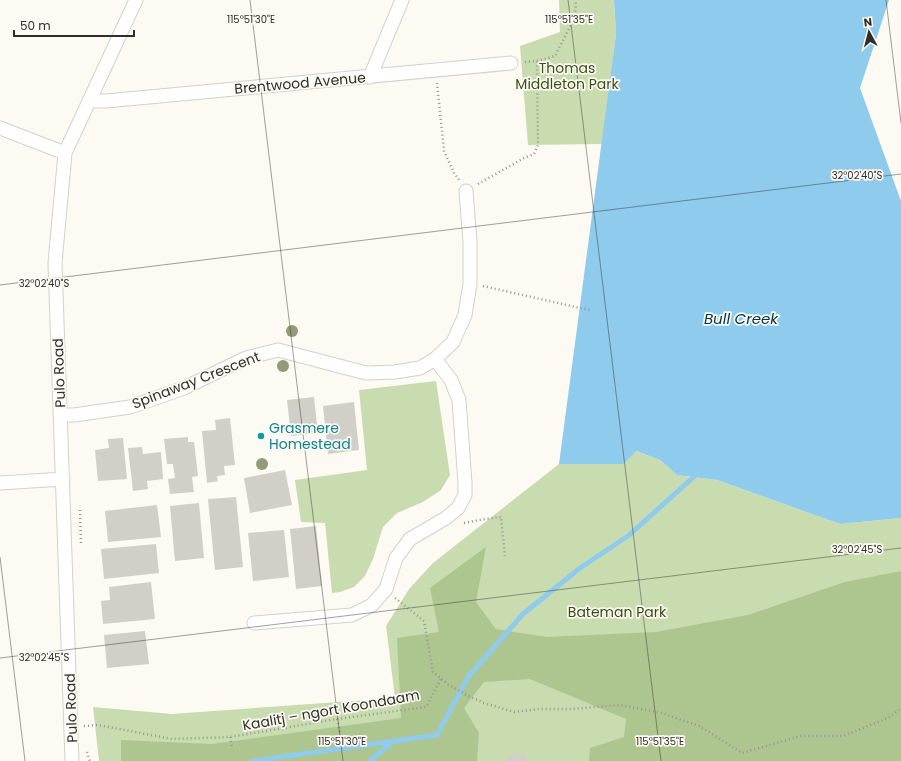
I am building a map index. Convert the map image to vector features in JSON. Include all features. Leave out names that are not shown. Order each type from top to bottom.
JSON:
[{"type":"street","name":"Pulo Road","points":[[72,761],[55,263],[65,154],[136,0]]},
{"type":"street","points":[[370,77],[402,0]]},
{"type":"street","name":"Brentwood Avenue","points":[[89,101],[106,101],[511,64]]},
{"type":"street","points":[[0,128],[65,154]]},
{"type":"street","name":"Spinaway Crescent","points":[[60,416],[130,407],[184,388],[246,358],[278,350],[366,373],[395,372],[420,368],[435,359],[453,342],[465,315],[470,284],[470,242],[466,191]]},
{"type":"street","points":[[254,623],[352,615],[372,605],[392,591],[396,558],[410,539],[450,522],[465,495],[458,400],[451,380],[435,359]]},
{"type":"street","points":[[0,483],[63,479]]},
{"type":"path","points":[[511,64],[537,61],[555,56],[575,17],[576,0]]},
{"type":"path","points":[[435,71],[444,151],[454,173],[466,191],[524,158],[534,154],[538,145],[537,61]]},
{"type":"path","points":[[470,284],[592,310]]},
{"type":"path","points":[[79,505],[81,550]]},
{"type":"path","points":[[450,522],[501,517],[505,556]]},
{"type":"path","points":[[392,591],[396,599],[424,621],[433,672],[449,685],[468,696],[484,703],[514,712],[540,709],[571,709],[620,705],[662,713],[699,726],[742,753],[801,736],[843,736],[890,717],[901,708]]},
{"type":"path","points":[[392,591],[396,599]]},
{"type":"path","name":"Kaalitj – ngort Koondaam","points":[[83,726],[98,725],[172,739],[230,737],[337,719],[426,707],[441,679]]},
{"type":"path","points":[[83,719],[84,733]]},
{"type":"path","points":[[337,719],[340,732]]},
{"type":"path","points":[[230,737],[232,747]]},
{"type":"path","points":[[86,746],[90,761]]},
{"type":"green space","name":"Thomas Middleton Park","points":[[559,0],[614,0],[616,34],[602,144],[528,145],[520,46],[560,32]]},
{"type":"green space","points":[[436,381],[450,475],[441,490],[423,502],[397,513],[383,527],[373,559],[365,576],[354,587],[332,593],[325,523],[301,522],[295,480],[367,470],[359,390]]},
{"type":"green space","name":"Bateman Park","points":[[635,451],[660,460],[677,475],[717,480],[840,524],[901,518],[901,761],[99,761],[93,707],[172,714],[395,698],[386,626],[409,589],[433,563],[559,464],[624,464]]},
{"type":"green space","points":[[486,547],[476,602],[496,629],[547,637],[656,632],[748,615],[845,582],[901,571],[901,761],[589,761],[590,748],[624,737],[626,719],[530,679],[484,682],[464,708],[479,733],[477,761],[121,761],[121,740],[212,744],[401,718],[397,638],[439,632],[430,588]]},
{"type":"water","name":"Bull Creek","points":[[614,0],[889,0],[860,88],[901,201],[901,518],[840,524],[717,480],[677,475],[660,460],[636,451],[624,464],[559,464],[616,34]]},
{"type":"building","points":[[314,397],[318,433],[291,436],[287,400]]},
{"type":"building","points":[[354,402],[359,450],[328,454],[323,406]]},
{"type":"building","points":[[230,418],[235,465],[224,466],[225,475],[217,476],[218,481],[207,483],[202,431],[216,430],[215,420]]},
{"type":"building","points":[[188,437],[188,442],[194,442],[198,476],[192,477],[194,492],[170,494],[168,479],[175,478],[173,464],[167,464],[164,439]]},
{"type":"building","points":[[123,438],[127,479],[98,481],[95,450],[109,448],[108,439]]},
{"type":"building","points":[[142,447],[143,454],[161,452],[163,479],[147,481],[148,489],[133,491],[128,448]]},
{"type":"building","points":[[285,470],[292,505],[250,513],[244,478]]},
{"type":"building","points":[[236,497],[243,567],[215,570],[208,499]]},
{"type":"building","points":[[199,503],[204,558],[175,561],[170,506]]},
{"type":"building","points":[[157,505],[161,537],[108,542],[105,511]]},
{"type":"building","points":[[316,526],[322,586],[296,589],[290,529]]},
{"type":"building","points":[[284,530],[289,577],[253,581],[248,533]]},
{"type":"building","points":[[156,544],[159,573],[104,579],[101,549]]},
{"type":"building","points":[[151,582],[155,619],[103,624],[101,601],[110,600],[109,587]]},
{"type":"building","points":[[145,631],[149,664],[107,668],[104,635]]},
{"type":"building","points":[[507,755],[526,755],[525,761],[507,761]]},
{"type":"waterway","points":[[252,761],[437,735],[468,677],[523,614],[580,568],[628,536],[697,474]]},
{"type":"waterway","points":[[370,761],[392,742]]},
{"type":"place","name":"Grasmere Homestead","points":[[261,436]]}]
